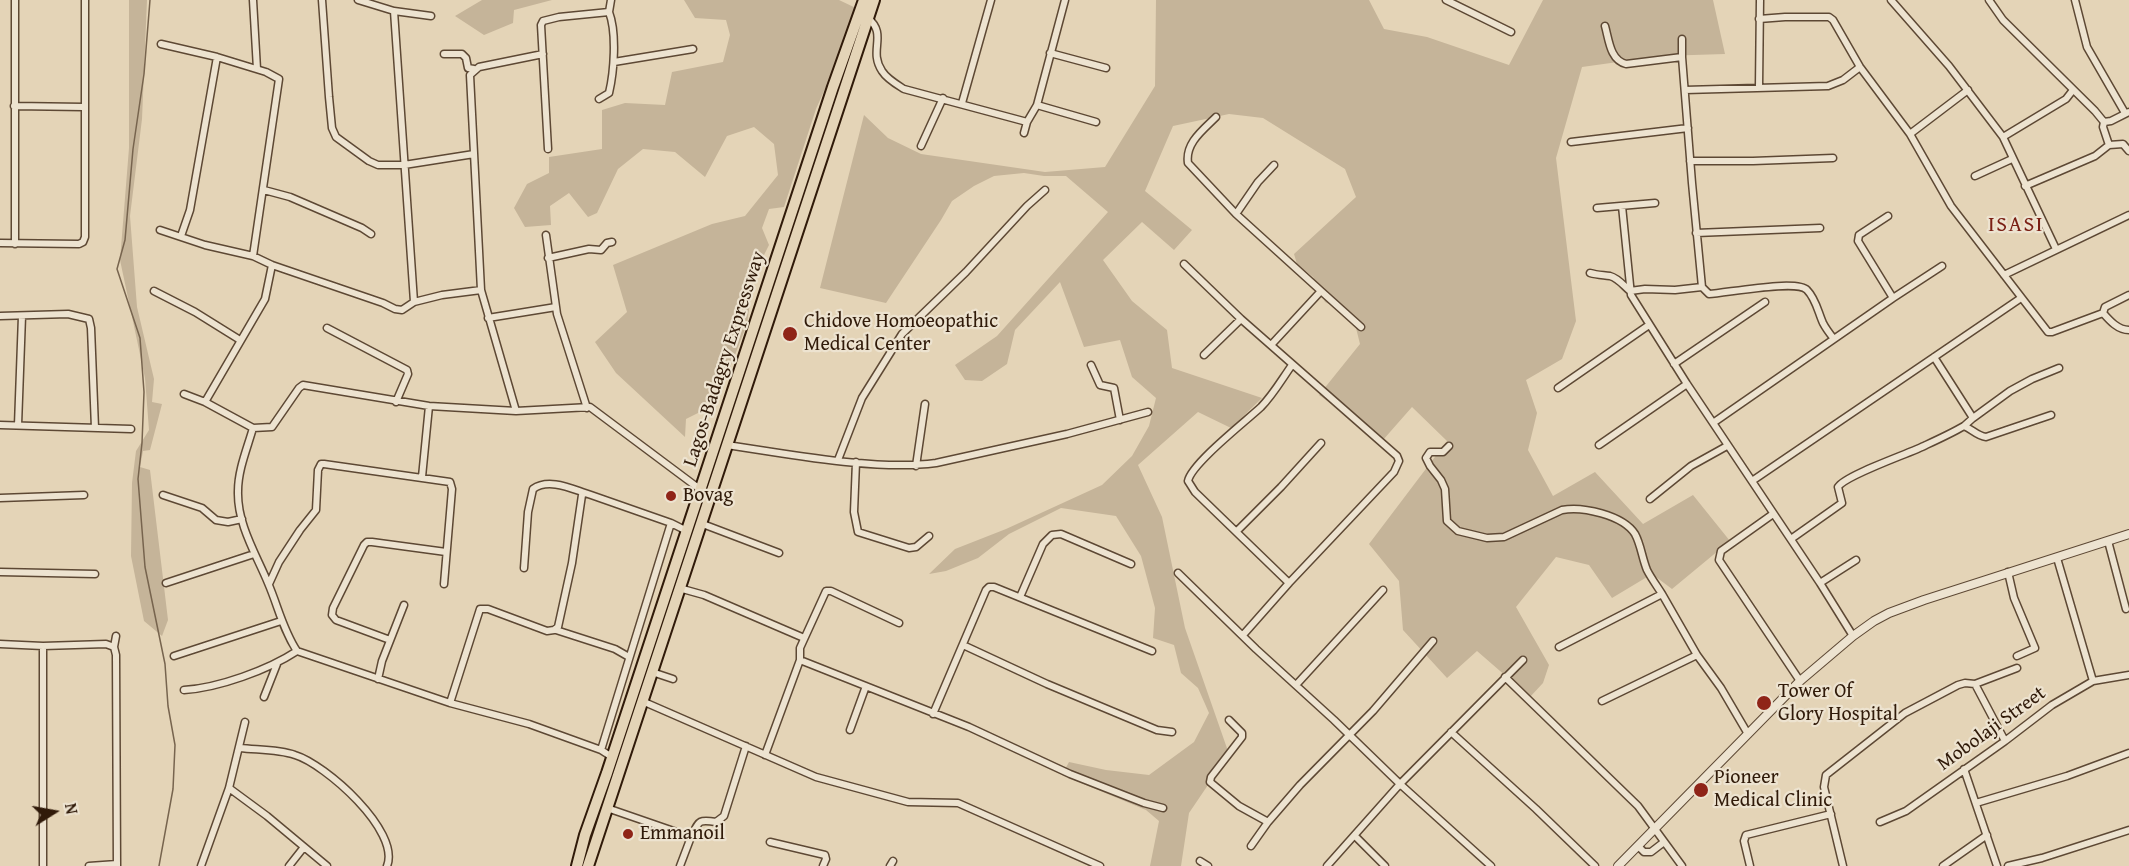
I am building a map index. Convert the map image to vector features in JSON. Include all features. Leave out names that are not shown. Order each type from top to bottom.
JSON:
[{"type":"highway","name":"Lagos-Badagry Expressway","points":[[588,866],[641,701],[646,672],[687,531],[833,87],[864,0]]},
{"type":"highway","name":"Lagos-Badagry Expressway","points":[[577,866],[585,835],[612,757],[679,587],[874,0]]},
{"type":"highway","points":[[585,835],[596,840]]},
{"type":"street","points":[[15,0],[15,244]]},
{"type":"street","points":[[0,243],[79,244],[85,237],[85,0]]},
{"type":"street","points":[[253,0],[257,69]]},
{"type":"street","points":[[322,0],[334,135],[372,164],[404,165],[474,154]]},
{"type":"street","points":[[358,0],[394,11],[430,16]]},
{"type":"street","points":[[599,99],[609,93],[614,62],[609,12],[611,0]]},
{"type":"street","points":[[962,103],[991,0]]},
{"type":"street","points":[[1024,133],[1037,105],[1065,0]]},
{"type":"street","points":[[1446,0],[1511,32]]},
{"type":"street","points":[[1760,0],[1760,87]]},
{"type":"street","points":[[1891,0],[1968,90],[2003,137],[2056,249]]},
{"type":"street","points":[[1989,0],[2003,20],[2096,111],[2104,122],[2103,127],[2109,145]]},
{"type":"street","points":[[2075,0],[2087,47],[2127,112],[2111,121],[2104,122]]},
{"type":"street","points":[[394,11],[414,302]]},
{"type":"street","points":[[548,149],[541,25],[545,20],[609,12]]},
{"type":"street","points":[[1759,19],[1829,17],[1833,20],[1860,67],[1910,134],[1951,206],[2048,332],[2103,313]]},
{"type":"street","points":[[868,18],[876,24],[878,30],[876,57],[883,73],[904,89],[1028,122]]},
{"type":"street","points":[[1605,26],[1615,59],[1620,62],[1626,64],[1682,57]]},
{"type":"street","points":[[1682,39],[1690,161],[1702,287],[1709,294],[1778,286],[1801,286],[1807,290],[1833,339]]},
{"type":"street","points":[[161,44],[217,57],[277,77],[279,83],[253,256]]},
{"type":"street","points":[[614,62],[693,49]]},
{"type":"street","points":[[1050,53],[1106,68]]},
{"type":"street","points":[[444,54],[462,54],[466,58],[468,68],[474,69],[497,62],[543,54]]},
{"type":"street","points":[[181,236],[190,210],[217,57]]},
{"type":"street","points":[[1685,90],[1828,86],[1843,80],[1860,67]]},
{"type":"street","points":[[474,69],[470,75],[481,290],[516,411]]},
{"type":"street","points":[[1910,134],[1968,90]]},
{"type":"street","points":[[2003,137],[2066,99],[2073,90]]},
{"type":"street","points":[[921,146],[943,98]]},
{"type":"street","points":[[1037,105],[1096,122]]},
{"type":"street","points":[[14,106],[84,106]]},
{"type":"street","points":[[1216,117],[1192,141],[1187,153],[1188,163],[1236,214],[1361,327]]},
{"type":"street","points":[[1571,142],[1689,128]]},
{"type":"street","points":[[2025,186],[2095,156],[2109,145],[2123,144],[2129,151]]},
{"type":"street","points":[[1690,161],[1833,158]]},
{"type":"street","points":[[1975,176],[2012,159]]},
{"type":"street","points":[[1236,214],[1258,182],[1274,165]]},
{"type":"street","points":[[264,190],[290,197],[371,234]]},
{"type":"street","points":[[838,460],[862,398],[902,334],[1045,190]]},
{"type":"street","points":[[1597,208],[1655,203]]},
{"type":"street","points":[[1622,206],[1630,291]]},
{"type":"street","points":[[2004,275],[2129,215]]},
{"type":"street","points":[[1888,216],[1859,235],[1858,241],[1893,298]]},
{"type":"street","points":[[1696,233],[1820,228]]},
{"type":"street","points":[[160,230],[205,245],[253,256],[395,309],[402,310],[414,302],[442,295],[481,290]]},
{"type":"street","points":[[546,235],[556,307],[587,408]]},
{"type":"street","points":[[548,258],[589,249],[601,250],[607,243],[612,242]]},
{"type":"street","points":[[1184,264],[1292,365],[1310,378],[1397,456],[1399,462],[1394,472],[1354,517],[1289,583],[1243,635]]},
{"type":"street","points":[[205,402],[265,299],[272,265]]},
{"type":"street","points":[[1713,423],[1942,266]]},
{"type":"street","points":[[1590,273],[1619,280],[1630,291],[1649,325],[1727,446],[1791,539],[1853,636]]},
{"type":"street","points":[[1630,291],[1702,287]]},
{"type":"street","points":[[154,291],[195,312],[240,340]]},
{"type":"street","points":[[1272,344],[1321,291]]},
{"type":"street","points":[[2103,313],[2105,307],[2129,295]]},
{"type":"street","points":[[1752,481],[2021,298]]},
{"type":"street","points":[[1674,364],[1765,302]]},
{"type":"street","points":[[488,318],[556,307]]},
{"type":"street","points":[[2103,313],[2115,325],[2129,330]]},
{"type":"street","points":[[0,316],[68,314],[89,319],[95,428]]},
{"type":"street","points":[[18,425],[22,316]]},
{"type":"street","points":[[1204,355],[1241,319]]},
{"type":"street","points":[[1558,388],[1649,325]]},
{"type":"street","points":[[327,328],[407,369],[408,374],[396,402]]},
{"type":"street","points":[[1934,357],[1972,418]]},
{"type":"street","points":[[1289,583],[1191,487],[1189,477],[1218,445],[1262,406],[1292,365]]},
{"type":"street","points":[[1091,366],[1100,385],[1114,388],[1120,420]]},
{"type":"street","points":[[1791,539],[1842,503],[1838,487],[1840,483],[1888,460],[1924,447],[1964,426],[2010,391],[2059,368]]},
{"type":"street","points":[[1599,445],[1687,384]]},
{"type":"street","points":[[184,394],[205,402],[253,428],[272,427],[298,388],[303,386],[429,406],[516,411],[593,409],[701,490]]},
{"type":"street","points":[[916,466],[925,404]]},
{"type":"street","points":[[422,477],[429,406]]},
{"type":"street","points":[[726,445],[856,462],[916,466],[1148,412]]},
{"type":"street","points":[[1964,426],[1986,437],[2051,415]]},
{"type":"street","points":[[0,425],[131,429]]},
{"type":"street","points":[[253,428],[243,460],[237,491],[242,519],[281,621],[297,651],[450,703],[529,724],[601,750],[612,757]]},
{"type":"street","points":[[1237,531],[1321,443]]},
{"type":"street","points":[[1449,446],[1442,453],[1430,452],[1426,458],[1445,489],[1445,517],[1454,528],[1470,535],[1504,537],[1568,508],[1598,513],[1621,521],[1630,529],[1635,535],[1647,569],[1697,655],[1721,688],[1748,734]]},
{"type":"street","points":[[1650,499],[1691,466],[1727,446]]},
{"type":"street","points":[[856,462],[854,512],[858,532],[909,548],[916,547],[929,536]]},
{"type":"street","points":[[268,584],[279,562],[315,512],[318,470],[321,464],[449,482],[452,486],[444,584]]},
{"type":"street","points":[[524,568],[528,512],[533,489],[540,485],[565,487],[585,493],[671,523],[687,531]]},
{"type":"street","points":[[556,630],[573,563],[581,496],[585,493]]},
{"type":"street","points":[[0,498],[84,495]]},
{"type":"street","points":[[163,495],[202,508],[216,520],[228,522],[242,519]]},
{"type":"street","points":[[1773,514],[1721,551],[1719,560],[1800,681]]},
{"type":"street","points":[[601,750],[671,523]]},
{"type":"street","points":[[700,523],[779,553]]},
{"type":"street","points":[[1020,597],[1043,544],[1052,535],[1061,534],[1131,564]]},
{"type":"street","points":[[1618,866],[1800,681],[1828,655],[1874,621],[1924,600],[2129,534]]},
{"type":"street","points":[[2108,541],[2126,609]]},
{"type":"street","points":[[390,640],[336,620],[332,615],[333,608],[364,544],[369,542],[446,552]]},
{"type":"street","points":[[166,583],[254,554]]},
{"type":"street","points":[[2057,558],[2093,681]]},
{"type":"street","points":[[1820,583],[1856,560]]},
{"type":"street","points":[[0,572],[95,574]]},
{"type":"street","points":[[2008,572],[2014,598],[2035,648],[2017,656]]},
{"type":"street","points":[[1179,573],[1205,601],[1491,866]]},
{"type":"street","points":[[933,714],[988,587],[994,586],[1152,651]]},
{"type":"street","points":[[679,587],[704,595],[804,638]]},
{"type":"street","points":[[765,755],[800,660],[799,653],[804,638],[827,590],[899,623]]},
{"type":"street","points":[[1296,685],[1383,590]]},
{"type":"street","points":[[1559,648],[1662,594]]},
{"type":"street","points":[[378,679],[404,605]]},
{"type":"street","points":[[450,703],[476,617],[481,608],[547,631],[556,630],[615,649],[629,657]]},
{"type":"street","points":[[174,656],[281,621]]},
{"type":"street","points":[[89,866],[117,865],[117,723],[114,647],[116,636]]},
{"type":"street","points":[[1251,846],[1300,785],[1350,735],[1433,641]]},
{"type":"street","points":[[0,644],[43,646],[105,644],[114,647]]},
{"type":"street","points":[[963,645],[1047,684],[1157,730],[1172,732]]},
{"type":"street","points":[[43,646],[43,866]]},
{"type":"street","points":[[184,690],[200,689],[277,664],[297,651]]},
{"type":"street","points":[[1602,701],[1697,655]]},
{"type":"street","points":[[800,660],[986,735],[1070,774],[1124,796],[1163,808]]},
{"type":"street","points":[[1327,866],[1400,784],[1522,660]]},
{"type":"street","points":[[264,697],[277,664]]},
{"type":"street","points":[[626,666],[673,679]]},
{"type":"street","points":[[1843,866],[1823,781],[1828,772],[1905,714],[1965,683],[1975,684],[2017,668]]},
{"type":"street","name":"Mobolaji Street","points":[[1880,822],[1906,812],[2052,705],[2093,681],[2129,675]]},
{"type":"street","points":[[1505,677],[1638,806],[1682,866]]},
{"type":"street","points":[[1975,684],[2005,741]]},
{"type":"street","points":[[850,730],[866,686]]},
{"type":"street","points":[[641,701],[816,777],[891,798],[926,804],[957,803],[1100,866]]},
{"type":"street","points":[[1229,720],[1242,733],[1242,738],[1211,777],[1210,782],[1239,806],[1268,822]]},
{"type":"street","points":[[201,866],[229,788],[245,722]]},
{"type":"street","points":[[1451,732],[1595,866]]},
{"type":"street","points":[[680,866],[699,822],[702,820],[716,822],[724,816],[746,746]]},
{"type":"street","points":[[240,748],[291,754],[313,764],[355,799],[375,822],[389,849],[387,866]]},
{"type":"street","points":[[1976,803],[2067,776],[2129,753]]},
{"type":"street","points":[[1964,769],[1997,866]]},
{"type":"street","points":[[229,788],[327,866]]},
{"type":"street","points":[[607,808],[691,837]]},
{"type":"street","points":[[1750,866],[1744,841],[1746,835],[1831,814]]},
{"type":"street","points":[[2008,866],[2042,858],[2129,830]]},
{"type":"street","points":[[1943,866],[1987,835]]},
{"type":"street","points":[[1355,836],[1385,866]]},
{"type":"street","points":[[1638,846],[1644,852],[1651,852],[1664,842]]},
{"type":"street","points":[[770,843],[825,855],[823,866]]},
{"type":"street","points":[[289,866],[304,847]]},
{"type":"street","points":[[1200,861],[1208,866]]},
{"type":"shaded area","points":[[129,0],[147,0],[142,119],[130,216],[137,307],[154,379],[152,402],[162,404],[150,450],[143,451],[140,467],[150,470],[168,620],[162,636],[144,621],[131,556],[132,483],[136,451],[149,430],[145,378],[120,260],[129,148]]},
{"type":"shaded area","points":[[482,0],[552,0],[514,10],[513,23],[484,35],[455,16]]},
{"type":"shaded area","points":[[684,0],[839,0],[860,10],[816,109],[784,207],[769,209],[762,228],[769,245],[754,275],[747,324],[716,404],[686,419],[685,437],[616,373],[595,342],[627,312],[613,265],[712,224],[745,216],[778,175],[774,144],[754,127],[727,136],[705,177],[675,152],[643,149],[618,169],[597,213],[588,217],[569,193],[550,206],[551,225],[525,227],[514,208],[527,184],[549,173],[549,157],[602,149],[602,110],[625,103],[665,105],[672,72],[723,62],[730,35],[726,20],[695,18]]},
{"type":"shaded area","points":[[1156,0],[1369,0],[1384,29],[1427,37],[1509,65],[1543,0],[1713,0],[1725,54],[1661,56],[1582,67],[1556,158],[1576,321],[1562,359],[1526,380],[1537,413],[1528,450],[1553,496],[1595,472],[1643,524],[1693,495],[1730,541],[1672,589],[1652,574],[1612,598],[1589,565],[1556,557],[1516,607],[1549,665],[1543,683],[1530,697],[1477,651],[1447,678],[1403,630],[1399,581],[1369,544],[1447,441],[1412,407],[1383,440],[1319,395],[1360,344],[1353,316],[1325,302],[1313,277],[1297,264],[1294,254],[1356,197],[1345,169],[1263,118],[1229,114],[1173,126],[1145,191],[1192,230],[1174,250],[1142,222],[1103,260],[1132,301],[1167,330],[1172,368],[1262,398],[1231,428],[1198,412],[1138,465],[1162,517],[1185,628],[1229,754],[1189,813],[1181,866],[1150,866],[1159,821],[1146,810],[1062,775],[1069,762],[1106,770],[1149,775],[1194,742],[1209,713],[1198,688],[1181,673],[1174,645],[1153,638],[1155,608],[1141,556],[1116,516],[1061,508],[1009,534],[978,558],[946,571],[929,574],[955,549],[1006,529],[1102,485],[1132,456],[1149,426],[1156,398],[1132,377],[1120,340],[1084,347],[1060,282],[1015,330],[1007,364],[982,381],[965,380],[955,365],[997,336],[1108,212],[1066,176],[1024,173],[994,176],[952,201],[886,303],[820,288],[864,115],[888,138],[921,154],[1045,172],[1105,167],[1155,86]]},
{"type":"waterway","points":[[150,0],[125,240],[117,269],[140,338],[144,392],[138,479],[145,567],[165,664],[168,706],[175,745],[173,789],[159,866]]},
{"type":"place","name":"Chidove Homoeopathic Medical Center","points":[[790,334]]},
{"type":"place","name":"Bovag","points":[[671,496]]},
{"type":"place","name":"Tower Of Glory Hospital","points":[[1764,703]]},
{"type":"place","name":"Pioneer Medical Clinic","points":[[1701,790]]},
{"type":"place","name":"Emmanoil","points":[[628,834]]},
{"type":"district","name":"ISASI","points":[[2016,225]]}]
